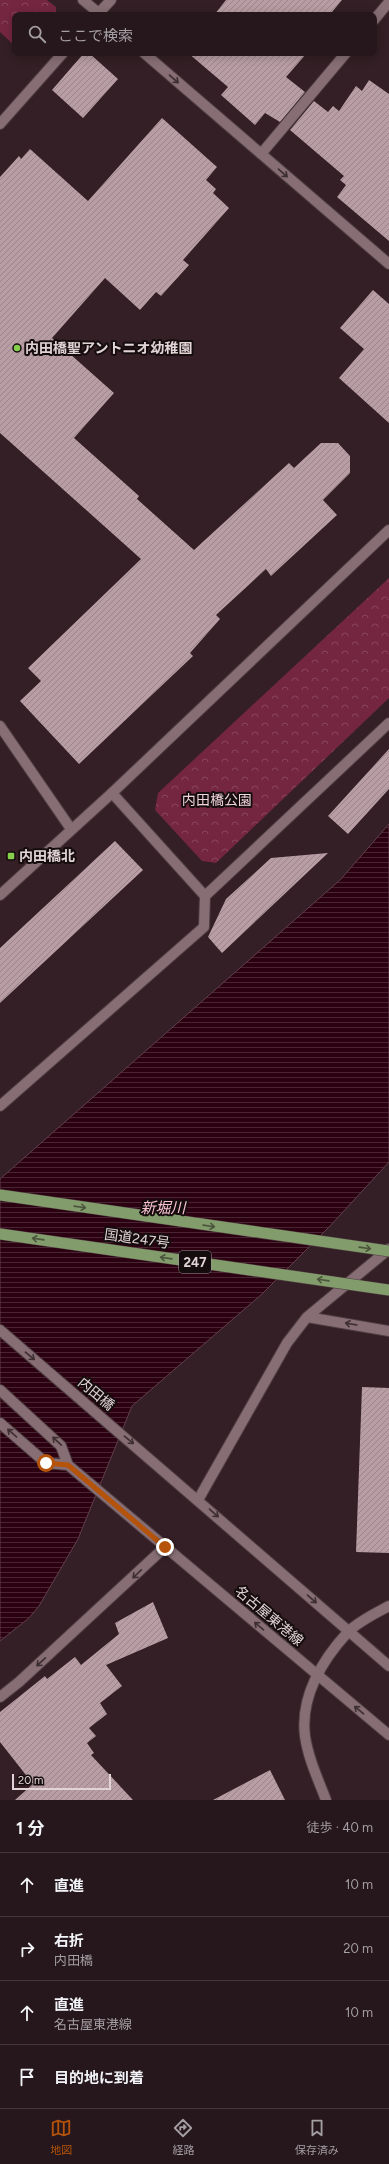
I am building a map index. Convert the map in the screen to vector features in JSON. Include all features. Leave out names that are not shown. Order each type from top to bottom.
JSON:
[{"type":"highway","name":"国道247号","points":[[0,1196],[389,1250]]},
{"type":"highway","name":"国道247号","points":[[0,1234],[389,1290]]},
{"type":"street","points":[[83,0],[97,12]]},
{"type":"street","points":[[101,12],[111,0]]},
{"type":"street","points":[[377,16],[389,2]]},
{"type":"street","points":[[0,124],[60,56]]},
{"type":"street","points":[[147,56],[389,264]]},
{"type":"street","points":[[261,154],[343,56]]},
{"type":"street","points":[[0,896],[71,829],[112,793],[389,530]]},
{"type":"street","points":[[205,896],[221,883],[389,723]]},
{"type":"street","points":[[0,726],[71,829]]},
{"type":"street","points":[[0,1106],[204,927],[205,896],[112,793]]},
{"type":"street","points":[[389,1250],[307,1317],[287,1343],[198,1500],[389,1666]]},
{"type":"street","points":[[307,1317],[389,1331]]},
{"type":"street","name":"内田橋","points":[[0,1330],[198,1500]]},
{"type":"street","points":[[0,1390],[62,1446],[68,1465],[46,1463],[0,1423]]},
{"type":"street","name":"名古屋東港線","points":[[68,1465],[389,1735]]},
{"type":"street","points":[[0,1697],[19,1682],[165,1547]]},
{"type":"street","points":[[326,1800],[310,1758],[305,1736],[305,1712],[316,1674],[349,1632],[389,1606]]},
{"type":"green space","points":[[0,0],[47,0],[56,7],[56,12],[12,12],[12,43],[0,32]]},
{"type":"green space","name":"内田橋公園","points":[[389,578],[389,698],[216,863],[202,861],[155,810],[158,793]]},
{"type":"water","name":"新堀川","points":[[389,824],[389,1162],[330,1226],[262,1294],[132,1406],[78,1539],[39,1606],[29,1618],[0,1641],[0,1179],[340,880]]},
{"type":"building","points":[[226,0],[342,0],[332,12],[216,12]]},
{"type":"building","points":[[81,56],[92,56],[118,79],[83,118],[52,90]]},
{"type":"building","points":[[192,56],[304,56],[286,77],[305,92],[280,122],[265,113],[255,125],[221,95],[228,87]]},
{"type":"building","points":[[369,80],[389,94],[389,241],[337,197],[346,185],[340,180],[344,176],[290,130],[314,101],[328,112],[333,106],[339,111],[356,86],[362,91]]},
{"type":"building","points":[[162,118],[217,167],[206,180],[216,189],[213,193],[229,208],[183,260],[189,265],[161,296],[156,292],[140,310],[105,278],[52,338],[114,393],[74,438],[139,496],[137,499],[194,550],[289,463],[294,468],[321,443],[338,443],[350,456],[350,473],[323,500],[337,515],[271,576],[266,569],[216,615],[220,619],[190,653],[193,656],[79,764],[20,701],[41,681],[28,668],[141,559],[0,433],[0,177],[19,156],[21,159],[30,149],[88,201]]},
{"type":"building","points":[[373,290],[389,304],[389,423],[339,378],[364,349],[340,328]]},
{"type":"building","points":[[389,749],[389,789],[348,834],[328,816]]},
{"type":"building","points":[[115,841],[143,870],[0,1003],[0,948]]},
{"type":"building","points":[[328,853],[222,953],[208,937],[226,899],[271,858]]},
{"type":"building","points":[[362,1387],[389,1388],[389,1553],[356,1552]]},
{"type":"building","points":[[153,1602],[168,1638],[106,1665],[122,1686],[100,1703],[107,1714],[89,1728],[96,1736],[87,1743],[94,1753],[91,1755],[133,1800],[15,1800],[33,1784],[0,1742],[0,1712],[45,1676],[47,1679],[75,1657],[81,1665],[119,1634],[115,1623]]},
{"type":"building","points":[[270,1770],[285,1800],[213,1800]]},
{"type":"place","name":"内田橋聖アントニオ幼稚園","points":[[17,348]]},
{"type":"place","name":"内田橋北","points":[[11,856]]},
{"type":"route","points":[[46,1463],[68,1465],[165,1547]]}]
